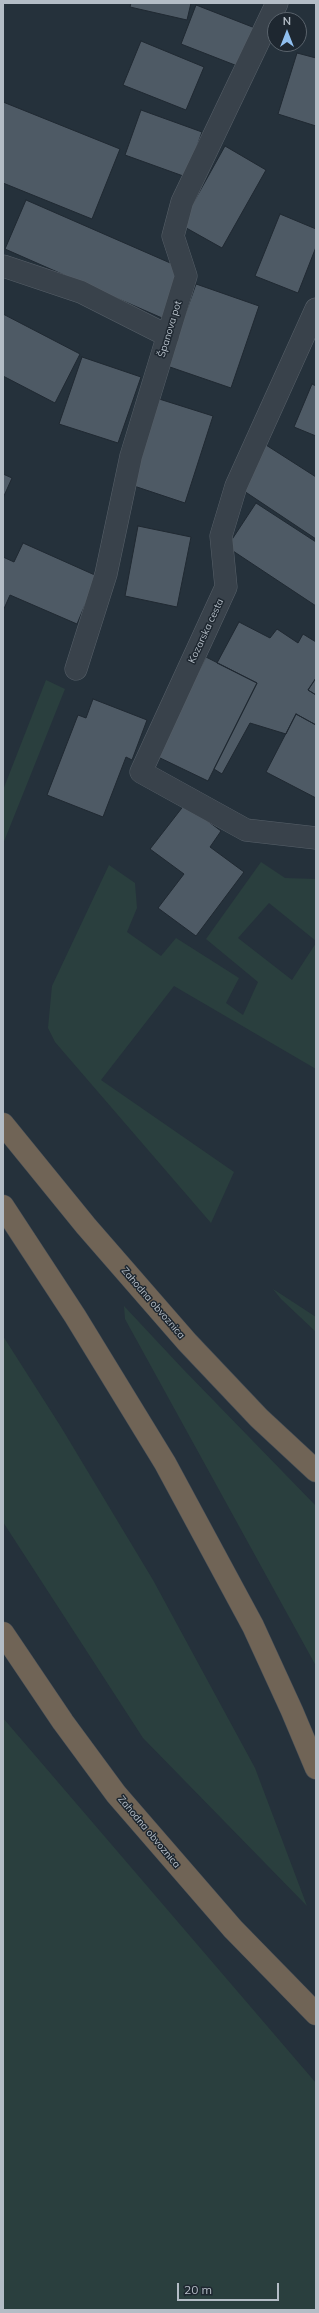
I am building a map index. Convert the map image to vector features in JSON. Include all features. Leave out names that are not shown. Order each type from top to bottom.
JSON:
[{"type":"highway","name":"Zahodna obvoznica","points":[[3,1124],[86,1226],[187,1342],[259,1418],[316,1471]]},
{"type":"highway","points":[[3,1206],[79,1322],[165,1463],[253,1626],[316,1768]]},
{"type":"highway","name":"Zahodna obvoznica","points":[[3,1633],[63,1722],[116,1794],[228,1923],[316,2014]]},
{"type":"street","name":"Španova pot","points":[[76,669],[106,574],[131,456],[186,276],[173,236],[182,202],[278,3]]},
{"type":"street","points":[[3,266],[81,292],[168,336]]},
{"type":"street","name":"Kozarska cesta","points":[[316,309],[236,486],[221,536],[226,587],[141,772],[246,830],[316,838]]},
{"type":"green space","points":[[46,680],[65,689],[3,844],[3,790]]},
{"type":"green space","points":[[261,862],[285,878],[316,879],[316,941],[269,903],[238,938],[292,980],[316,943],[316,1069],[174,986],[101,1080],[234,1172],[211,1223],[55,1042],[48,1028],[52,986],[109,865],[135,883],[137,908],[127,932],[161,956],[176,938],[239,978],[226,1003],[243,1015],[258,982],[206,939]]},
{"type":"green space","points":[[273,1289],[316,1317],[316,1332],[281,1299]]},
{"type":"green space","points":[[124,1306],[316,1506],[316,1666],[125,1319]]},
{"type":"green space","points":[[3,1336],[61,1427],[153,1580],[255,1768],[307,1906],[143,1738],[3,1522]]},
{"type":"green space","points":[[3,1718],[316,2083],[316,2310],[3,2310]]},
{"type":"building","points":[[131,3],[191,3],[187,20],[130,7]]},
{"type":"building","points":[[196,5],[255,28],[240,67],[181,44]]},
{"type":"building","points":[[141,41],[204,67],[186,110],[123,85]]},
{"type":"building","points":[[297,53],[316,58],[316,126],[278,114]]},
{"type":"building","points":[[3,102],[120,149],[92,219],[3,183]]},
{"type":"building","points":[[141,110],[202,132],[186,177],[125,155]]},
{"type":"building","points":[[225,146],[266,170],[222,248],[181,225]]},
{"type":"building","points":[[26,200],[184,269],[162,318],[5,249]]},
{"type":"building","points":[[280,214],[316,229],[316,247],[298,293],[255,276]]},
{"type":"building","points":[[196,284],[259,306],[231,388],[167,366]]},
{"type":"building","points":[[3,314],[80,354],[55,403],[3,376]]},
{"type":"building","points":[[82,357],[141,377],[118,443],[59,424]]},
{"type":"building","points":[[312,384],[316,386],[316,436],[294,427]]},
{"type":"building","points":[[156,398],[213,416],[185,503],[128,484]]},
{"type":"building","points":[[266,445],[316,477],[316,539],[238,487]]},
{"type":"building","points":[[3,474],[12,478],[3,498]]},
{"type":"building","points":[[256,503],[316,542],[316,606],[227,547]]},
{"type":"building","points":[[138,526],[191,537],[177,607],[125,596]]},
{"type":"building","points":[[23,543],[97,576],[77,624],[10,595],[3,611],[3,557],[14,562]]},
{"type":"building","points":[[239,622],[270,638],[277,629],[298,643],[303,634],[316,642],[316,678],[308,690],[316,695],[316,725],[296,714],[286,734],[250,723],[222,774],[214,769],[257,683],[217,663]]},
{"type":"building","points":[[206,657],[257,683],[208,781],[156,756]]},
{"type":"building","points":[[316,678],[316,695],[308,690]]},
{"type":"building","points":[[93,699],[147,720],[132,760],[126,757],[103,817],[47,795],[78,715],[86,718]]},
{"type":"building","points":[[296,714],[316,725],[316,798],[266,772]]},
{"type":"building","points":[[185,804],[221,831],[210,847],[244,872],[196,936],[158,908],[184,874],[150,849]]}]
